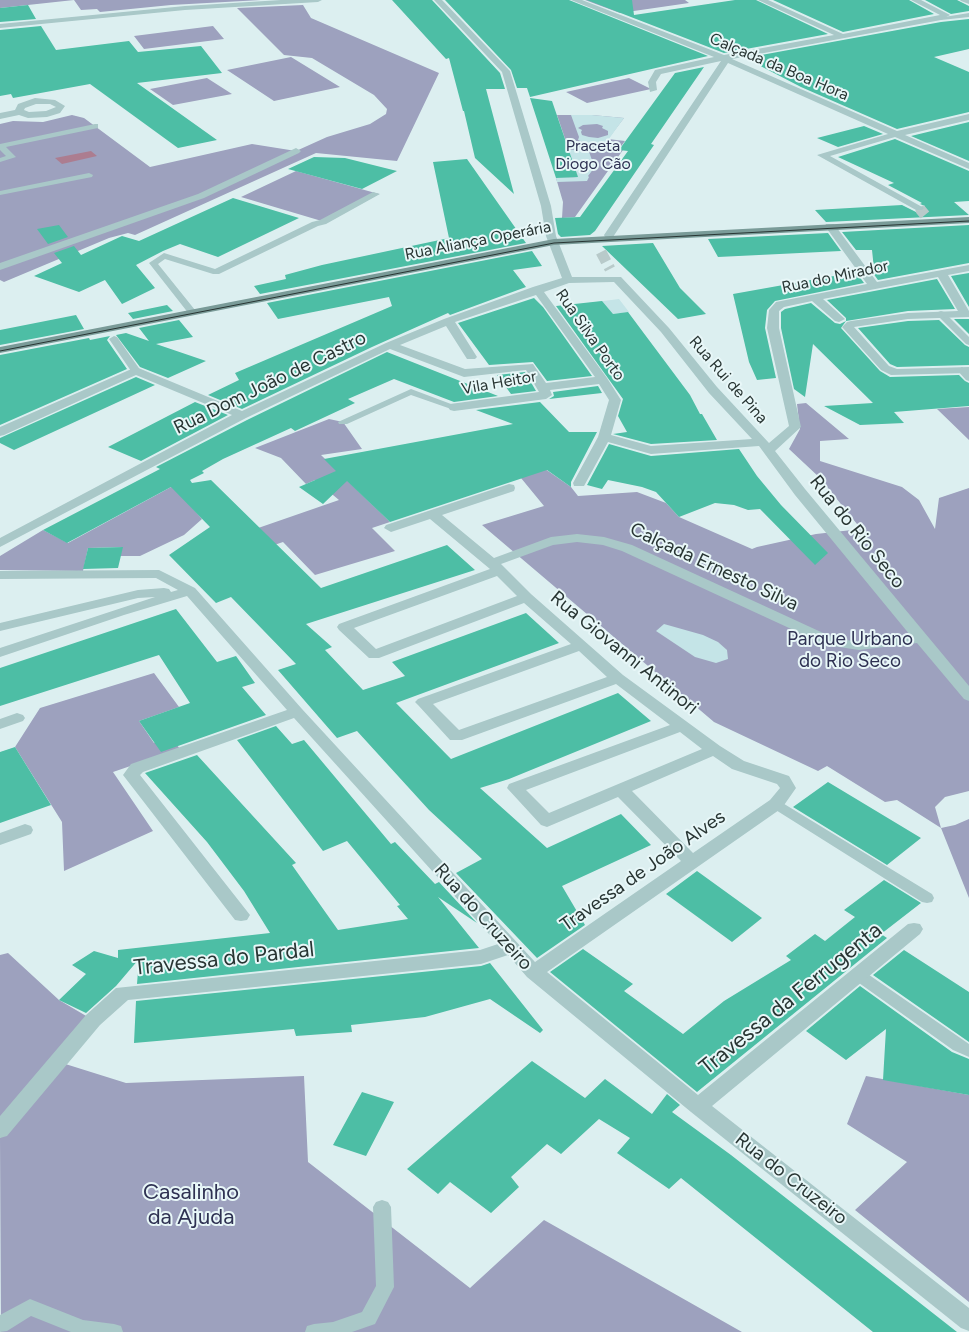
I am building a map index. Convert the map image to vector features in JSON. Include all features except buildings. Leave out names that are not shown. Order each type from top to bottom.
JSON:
[{"type":"street","points":[[0,26],[102,14],[318,0]]},
{"type":"street","points":[[438,0],[506,71],[546,206],[548,223],[568,280]]},
{"type":"street","name":"Calçada da Boa Hora","points":[[575,0],[724,59],[969,166]]},
{"type":"street","points":[[762,0],[842,36]]},
{"type":"street","points":[[915,0],[943,16]]},
{"type":"street","points":[[653,90],[652,82],[658,72],[943,16]]},
{"type":"street","points":[[610,235],[724,59]]},
{"type":"street","points":[[0,116],[20,112]]},
{"type":"street","points":[[925,215],[822,155],[896,134],[969,117]]},
{"type":"street","points":[[0,267],[201,196],[296,151]]},
{"type":"street","name":"Rua Aliança Operária","points":[[0,350],[554,242],[830,226],[925,215],[969,220]]},
{"type":"street","points":[[830,226],[873,285]]},
{"type":"street","name":"Rua do Mirador","points":[[765,446],[795,427],[773,328],[774,310],[780,304],[969,268]]},
{"type":"street","name":"Rua Rui de Pina","points":[[610,269],[617,280],[665,330],[713,390],[765,446]]},
{"type":"street","points":[[940,273],[967,314]]},
{"type":"street","name":"Rua Dom João de Castro","points":[[0,543],[242,415],[390,345],[537,289],[568,280],[617,280]]},
{"type":"street","name":"Rua Silva Porto","points":[[537,289],[615,400],[604,437],[579,483]]},
{"type":"street","points":[[814,297],[843,323],[889,371],[904,374],[967,373]]},
{"type":"street","points":[[843,323],[851,324],[908,316],[967,314]]},
{"type":"street","points":[[448,322],[471,357]]},
{"type":"street","points":[[390,345],[464,373],[529,366],[543,388]]},
{"type":"street","points":[[0,432],[136,371],[242,415]]},
{"type":"street","name":"Vila Heitor","points":[[454,407],[546,394],[543,388],[602,380]]},
{"type":"street","points":[[604,437],[651,450],[765,446]]},
{"type":"street","name":"Rua do Rio Seco","points":[[765,446],[919,638],[969,696]]},
{"type":"street","points":[[391,528],[509,488]]},
{"type":"street","name":"Rua Giovanni Antinori","points":[[433,515],[495,567],[526,597],[618,678],[681,726],[738,765],[783,780],[788,788],[776,804]]},
{"type":"street","name":"Calçada Ernesto Silva","points":[[526,597],[374,655],[344,627],[495,567],[551,541],[577,538],[604,541],[627,548],[831,642],[859,646],[919,638]]},
{"type":"street","name":"Rua do Cruzeiro","points":[[0,575],[159,574],[190,591],[296,712],[534,972],[698,1106],[969,1321]]},
{"type":"street","points":[[0,627],[138,594],[190,591]]},
{"type":"street","points":[[0,653],[119,612],[190,591]]},
{"type":"street","points":[[582,645],[423,702],[456,736],[618,678]]},
{"type":"street","points":[[241,915],[131,775],[136,768],[296,712]]},
{"type":"street","points":[[0,724],[18,718]]},
{"type":"street","points":[[681,726],[515,788],[547,821],[714,750]]},
{"type":"street","points":[[621,790],[692,862]]},
{"type":"street","name":"Travessa de João Alves","points":[[534,972],[776,804]]},
{"type":"street","points":[[0,839],[25,830]]},
{"type":"street","name":"Travessa da Ferrugenta","points":[[698,1106],[914,929]]},
{"type":"street","name":"Travessa do Pardal","points":[[0,1130],[93,1020],[123,993],[481,957],[511,947]]},
{"type":"lane","points":[[963,0],[969,2]]},
{"type":"lane","points":[[943,16],[969,15]]},
{"type":"lane","points":[[0,146],[95,126]]},
{"type":"lane","points":[[0,146],[12,157],[0,160]]},
{"type":"lane","points":[[0,193],[89,174]]},
{"type":"lane","points":[[192,312],[153,263],[164,256],[216,272],[315,224],[324,222],[376,194]]},
{"type":"lane","points":[[941,314],[968,342]]},
{"type":"lane","points":[[114,339],[136,371]]},
{"type":"lane","points":[[343,422],[411,392],[454,407]]},
{"type":"lane","points":[[776,804],[927,898]]},
{"type":"lane","points":[[857,974],[958,1046],[969,1051]]},
{"type":"lane","points":[[314,1332],[333,1330],[368,1318],[385,1288],[382,1207]]},
{"type":"lane","points":[[0,1325],[30,1307],[83,1328],[114,1332]]},
{"type":"green space","points":[[0,0],[74,0],[0,8]]},
{"type":"green space","points":[[74,0],[261,0],[171,5],[100,12],[97,9],[81,10]]},
{"type":"green space","points":[[585,0],[685,0],[689,3],[620,13]]},
{"type":"green space","points":[[303,5],[311,18],[439,73],[397,161],[316,153],[135,235],[128,233],[109,238],[4,282],[0,280],[0,124],[13,121],[43,122],[72,115],[84,118],[150,167],[252,144],[296,151],[327,137],[370,124],[386,114],[387,109],[374,95],[312,58],[284,55],[237,8]]},
{"type":"green space","points":[[213,26],[224,39],[144,49],[134,36]]},
{"type":"green space","points":[[291,57],[340,87],[274,101],[227,70]]},
{"type":"green space","points":[[207,78],[232,94],[173,105],[150,89]]},
{"type":"green space","points":[[629,78],[651,89],[587,103],[566,92]]},
{"type":"green space","name":"Praceta Diogo Cão","points":[[557,115],[592,115],[624,118],[608,139],[625,141],[619,149],[623,150],[575,217],[562,218],[563,202],[556,178],[578,177]]},
{"type":"green space","points":[[296,171],[379,194],[325,222],[241,197]]},
{"type":"green space","name":"Parque Urbano do Rio Seco","points":[[806,403],[849,439],[820,441],[820,461],[902,487],[919,500],[935,529],[939,498],[969,488],[969,791],[945,797],[935,807],[941,828],[897,800],[885,802],[827,766],[818,771],[714,722],[482,525],[544,506],[521,478],[491,431],[492,428],[512,446],[571,487],[578,496],[637,492],[666,503],[679,517],[752,549],[816,534],[861,529],[820,478],[789,449],[800,429],[797,404]]},
{"type":"green space","points":[[969,407],[969,440],[937,409]]},
{"type":"green space","points":[[329,419],[343,422],[362,449],[321,455],[390,522],[372,528],[395,551],[315,575],[283,542],[251,553],[238,535],[339,500],[315,480],[306,484],[281,458],[255,448]]},
{"type":"green space","points":[[173,486],[202,519],[184,535],[140,556],[120,556],[122,547],[88,548],[83,571],[0,570],[0,556],[43,530],[68,543]]},
{"type":"green space","points":[[154,673],[179,707],[139,721],[154,743],[171,737],[180,749],[113,772],[153,831],[64,871],[62,822],[15,747],[40,708]]},
{"type":"green space","points":[[969,819],[969,898],[941,828]]},
{"type":"green space","name":"Casalinho da Ajuda","points":[[8,953],[59,1000],[93,1020],[59,1062],[126,1083],[304,1076],[308,1162],[470,1288],[544,1220],[742,1332],[1,1332],[0,1138],[52,1070],[0,1130],[0,955]]},
{"type":"green space","points":[[866,1076],[969,1095],[969,1302],[855,1210],[907,1162],[847,1124]]},
{"type":"shaded area","points":[[571,115],[624,118],[606,143],[590,145],[578,140],[579,137]],"holes":[[[597,124],[603,126],[602,128],[608,131],[608,135],[598,138],[582,135],[582,130],[578,128],[583,125]]]},
{"type":"shaded area","points":[[588,149],[593,163],[597,164],[588,176],[587,181],[557,182],[556,178],[578,177],[568,150]]},
{"type":"shaded area","points":[[91,151],[97,156],[62,164],[55,158]]},
{"type":"shaded area","points":[[619,299],[629,312],[597,316],[588,303]]},
{"type":"shaded area","points":[[664,624],[703,635],[718,642],[727,650],[728,659],[716,663],[695,657],[656,631]]},
{"type":"tunnel","points":[[920,209],[925,215]]},
{"type":"tunnel","points":[[601,252],[610,269]]},
{"type":"tram line","points":[[0,351],[554,243],[969,221]]}]
